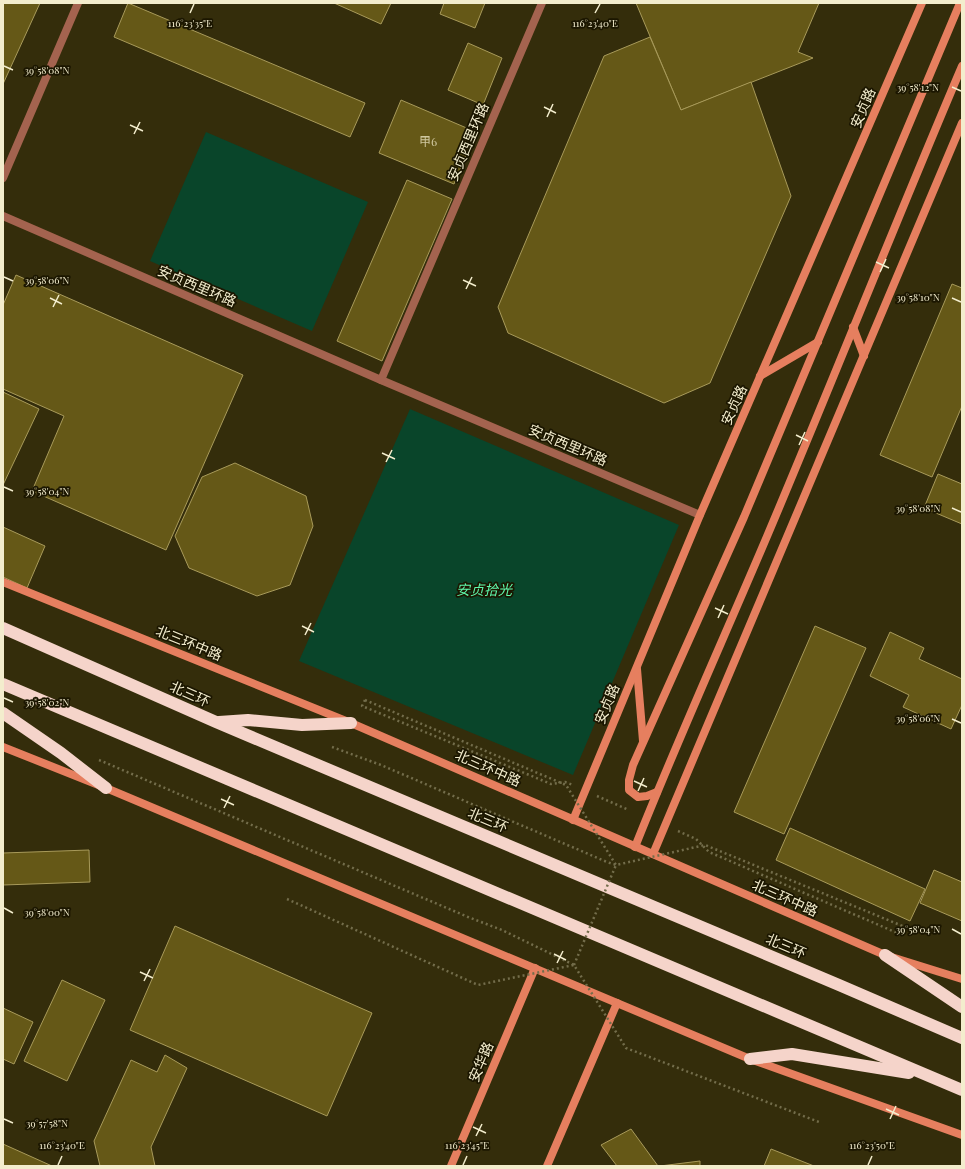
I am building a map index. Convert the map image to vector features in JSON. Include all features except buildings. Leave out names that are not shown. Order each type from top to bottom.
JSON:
[{"type":"highway","name":"北三环","points":[[3,628],[216,722],[962,1038]]},
{"type":"highway","points":[[3,684],[962,1090]]},
{"type":"highway","points":[[3,713],[60,753],[106,788]]},
{"type":"highway","points":[[216,722],[248,720],[302,725],[351,723]]},
{"type":"highway","points":[[885,955],[962,1007]]},
{"type":"highway","points":[[750,1059],[792,1054],[929,1076]]},
{"type":"street","points":[[3,178],[78,3]]},
{"type":"street","name":"安贞西里环路","points":[[381,380],[542,3]]},
{"type":"street","name":"安贞路","points":[[573,820],[700,515],[922,3]]},
{"type":"street","points":[[657,792],[647,796],[638,797],[629,790],[628,780],[633,765],[744,517],[960,3]]},
{"type":"street","points":[[635,847],[768,532],[905,199],[962,66]]},
{"type":"street","points":[[653,854],[962,123]]},
{"type":"street","name":"安贞西里环路","points":[[3,216],[381,380],[700,515]]},
{"type":"street","points":[[852,327],[864,356]]},
{"type":"street","points":[[760,376],[818,342]]},
{"type":"street","name":"北三环中路","points":[[3,582],[351,723],[885,955],[962,979]]},
{"type":"street","points":[[637,666],[644,742]]},
{"type":"street","points":[[3,747],[106,788],[750,1059],[962,1135]]},
{"type":"street","name":"安华路","points":[[451,1166],[535,968]]},
{"type":"street","points":[[547,1166],[617,1003]]},
{"type":"path","points":[[365,700],[566,785],[616,864]]},
{"type":"path","points":[[332,747],[381,764],[608,862],[616,864],[705,845],[905,927]]},
{"type":"path","points":[[93,757],[468,917],[502,930],[574,965],[626,1048],[818,1122]]},
{"type":"path","points":[[574,965],[616,864]]},
{"type":"path","points":[[287,899],[478,984],[574,965]]},
{"type":"green space","points":[[206,132],[368,202],[312,331],[150,261]]},
{"type":"green space","name":"安贞拾光","points":[[410,409],[679,525],[573,775],[299,661]]}]
